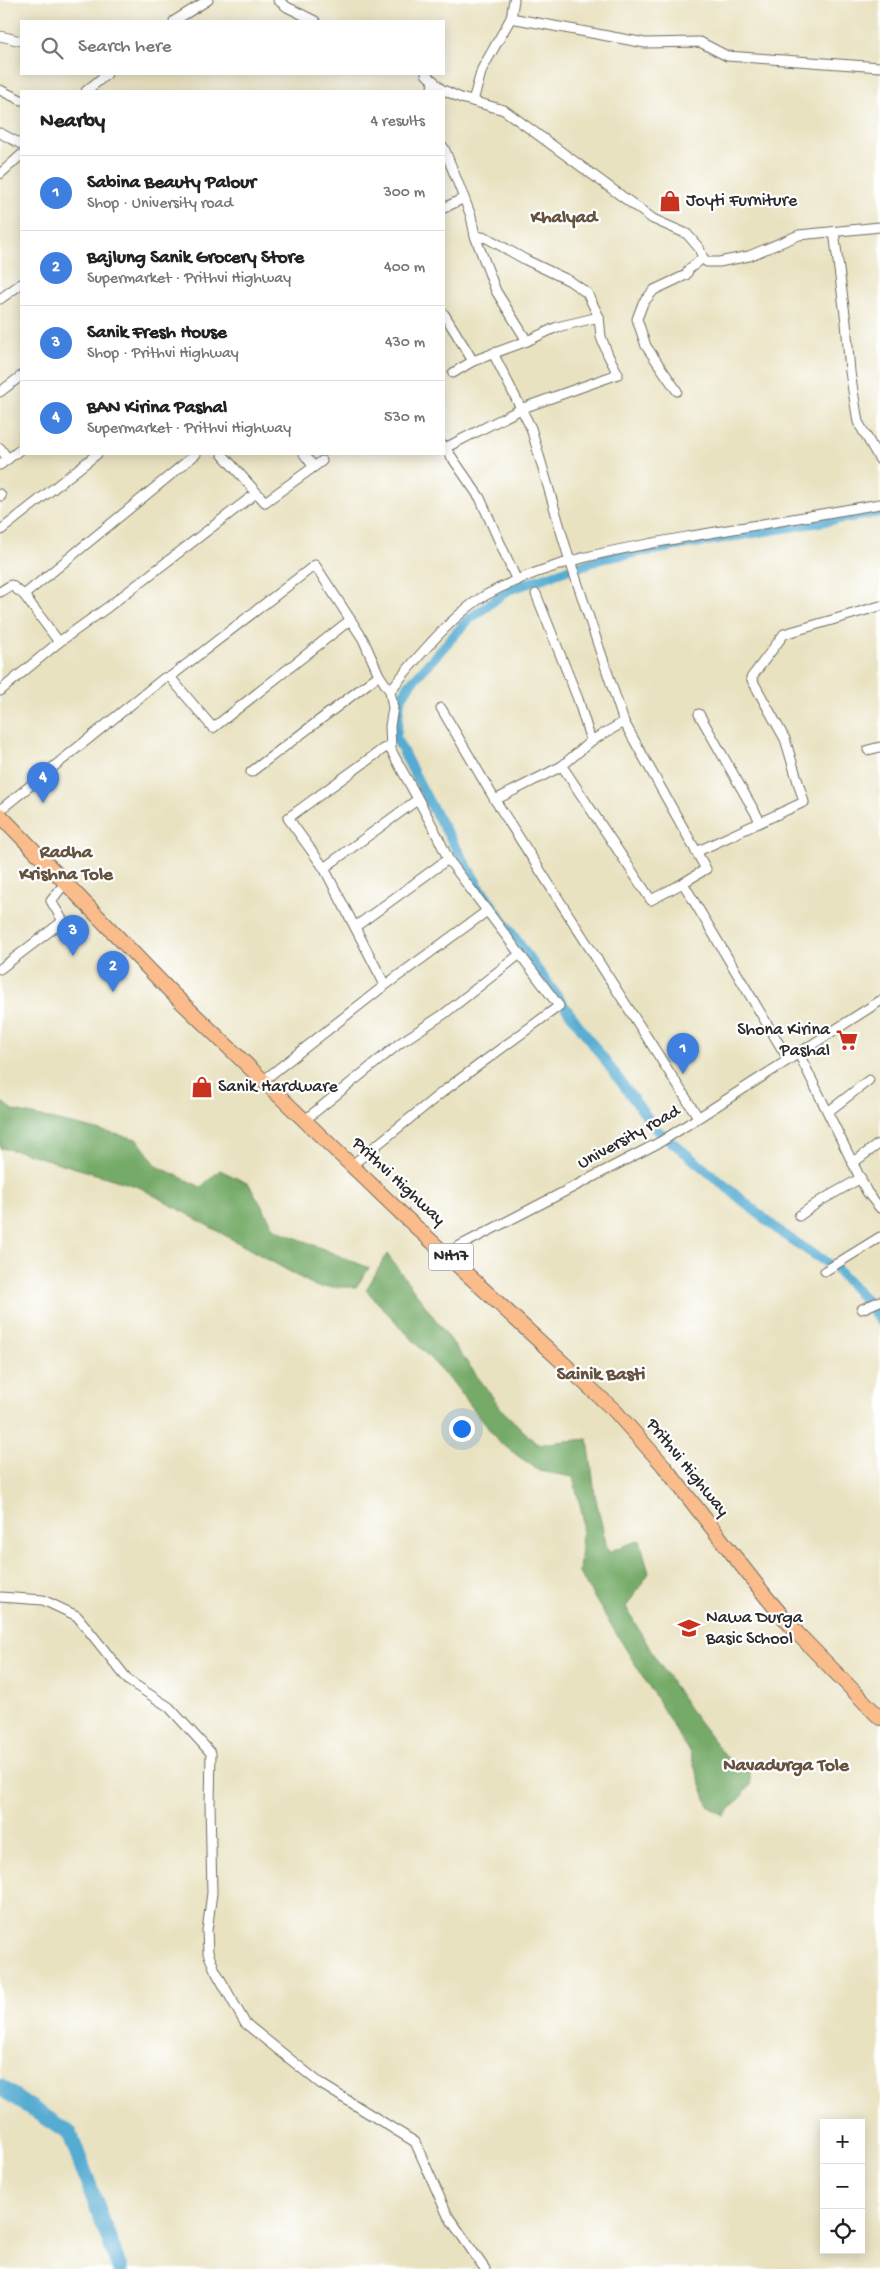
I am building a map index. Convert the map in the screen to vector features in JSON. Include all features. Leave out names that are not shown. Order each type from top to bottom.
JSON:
[{"type":"highway","name":"Prithvi Highway","points":[[0,815],[170,992],[402,1214],[615,1411],[663,1465],[767,1598],[798,1634],[880,1718]]},
{"type":"street","points":[[176,20],[208,0]]},
{"type":"street","points":[[278,0],[287,8],[313,20]]},
{"type":"street","points":[[472,101],[482,70],[511,18],[514,0]]},
{"type":"street","points":[[511,18],[645,43],[700,42],[727,56],[880,67]]},
{"type":"street","points":[[0,36],[20,41]]},
{"type":"street","points":[[87,90],[100,75]]},
{"type":"street","points":[[427,75],[443,90]]},
{"type":"street","points":[[431,90],[434,82]]},
{"type":"street","points":[[0,90],[20,100]]},
{"type":"street","points":[[445,91],[461,98],[504,110],[653,219],[687,234],[699,248],[702,258],[707,262],[719,262],[748,256],[799,235],[880,227]]},
{"type":"street","points":[[0,133],[20,143]]},
{"type":"street","points":[[445,150],[471,216],[475,236],[496,291],[527,342]]},
{"type":"street","points":[[0,174],[20,156]]},
{"type":"street","points":[[445,208],[464,198]]},
{"type":"street","points":[[834,232],[846,322],[850,372],[858,422],[880,460]]},
{"type":"street","points":[[445,447],[523,408],[618,374],[602,337],[599,318],[587,292],[570,281],[526,260],[487,238],[475,236]]},
{"type":"street","points":[[677,392],[646,346],[637,319],[643,303],[654,290],[686,275],[689,269],[702,258]]},
{"type":"street","points":[[0,300],[20,285]]},
{"type":"street","points":[[445,316],[474,361]]},
{"type":"street","points":[[453,373],[474,361],[527,342],[557,327],[599,318]]},
{"type":"street","points":[[493,353],[532,428],[570,561],[624,722],[706,870],[651,900],[562,766]]},
{"type":"street","points":[[0,392],[20,377]]},
{"type":"street","points":[[0,448],[8,459]]},
{"type":"street","points":[[445,448],[480,498],[516,581]]},
{"type":"street","points":[[0,465],[20,450]]},
{"type":"street","points":[[1,530],[96,455]]},
{"type":"street","points":[[24,595],[195,455]]},
{"type":"street","points":[[223,455],[255,494],[265,502],[322,461]]},
{"type":"street","points":[[305,455],[314,467]]},
{"type":"street","points":[[0,691],[59,642],[108,607],[255,494]]},
{"type":"street","points":[[390,691],[408,668],[451,623],[485,596],[516,581],[570,561],[621,548],[880,504]]},
{"type":"street","points":[[0,810],[164,678],[170,677],[316,565],[363,639],[379,675],[390,691],[392,708],[390,726],[391,750],[437,833],[448,859],[559,1006],[445,1090],[352,1165]]},
{"type":"street","points":[[0,592],[11,584],[24,595],[59,642]]},
{"type":"street","points":[[536,594],[578,699],[591,741]]},
{"type":"street","points":[[696,852],[804,802],[785,739],[751,678],[784,634],[880,606]]},
{"type":"street","points":[[170,677],[213,728],[350,620]]},
{"type":"street","points":[[251,772],[379,675]]},
{"type":"street","points":[[441,708],[495,800],[698,1118]]},
{"type":"street","points":[[699,714],[760,821]]},
{"type":"street","points":[[495,800],[562,766],[591,741],[624,722]]},
{"type":"street","points":[[385,985],[324,868],[288,818],[383,749],[387,747],[391,750]]},
{"type":"street","points":[[868,750],[880,747]]},
{"type":"street","points":[[324,868],[417,800]]},
{"type":"street","points":[[355,927],[448,859]]},
{"type":"street","points":[[0,969],[63,920],[51,901],[65,883]]},
{"type":"street","points":[[683,883],[788,1059]]},
{"type":"street","points":[[264,1080],[385,985],[487,911]]},
{"type":"street","points":[[305,1120],[400,1043],[444,1014],[520,954]]},
{"type":"street","name":"University road","points":[[446,1253],[662,1141],[776,1069],[798,1052],[880,1002]]},
{"type":"street","points":[[798,1052],[829,1111],[867,1192],[880,1208]]},
{"type":"street","points":[[829,1111],[869,1080]]},
{"type":"street","points":[[854,1162],[880,1143]]},
{"type":"street","points":[[799,1216],[861,1178]]},
{"type":"street","points":[[825,1271],[880,1237]]},
{"type":"street","points":[[862,1309],[880,1301]]},
{"type":"street","points":[[0,1597],[43,1600],[77,1616],[129,1681],[169,1707],[211,1753],[212,1892],[207,1931],[208,1953],[215,1970],[245,2023],[321,2084],[415,2142],[448,2216],[485,2269]]},
{"type":"green space","points":[[0,1101],[15,1111],[137,1139],[157,1166],[201,1187],[220,1170],[249,1184],[275,1229],[369,1268],[356,1287],[317,1287],[139,1187],[19,1151],[0,1148]]},
{"type":"green space","points":[[387,1254],[503,1411],[537,1444],[588,1439],[595,1495],[608,1552],[640,1540],[649,1573],[626,1607],[651,1651],[692,1713],[726,1757],[749,1770],[751,1785],[724,1816],[709,1807],[690,1753],[579,1573],[583,1517],[573,1477],[539,1471],[499,1442],[454,1384],[366,1290]]},
{"type":"waterway","points":[[575,568],[604,558],[880,512]]},
{"type":"waterway","points":[[567,570],[508,590],[467,621],[410,684],[400,700],[396,738],[429,802],[478,885],[537,969],[655,1128],[783,1234],[835,1268],[867,1302],[880,1321]]},
{"type":"waterway","points":[[0,2087],[70,2134],[120,2269]]},
{"type":"place","name":"Joyti Furniture","points":[[670,201]]},
{"type":"place","name":"BAN Kirina Pashal","points":[[43,803]]},
{"type":"place","name":"Sanik Fresh House","points":[[73,956]]},
{"type":"place","name":"Bajlung Sanik Grocery Store","points":[[113,992]]},
{"type":"place","name":"Shona Kirina Pashal","points":[[847,1040]]},
{"type":"place","name":"Sabina Beauty Palour","points":[[683,1074]]},
{"type":"place","name":"Sanik Hardware","points":[[202,1087]]},
{"type":"place","name":"Nawa Durga Basic School","points":[[689,1628]]},
{"type":"district","name":"Khalyad","points":[[564,218]]},
{"type":"district","name":"Radha Krishna Tole","points":[[66,864]]},
{"type":"district","name":"Sainik Basti","points":[[601,1375]]},
{"type":"district","name":"Navadurga Tole","points":[[786,1766]]}]
